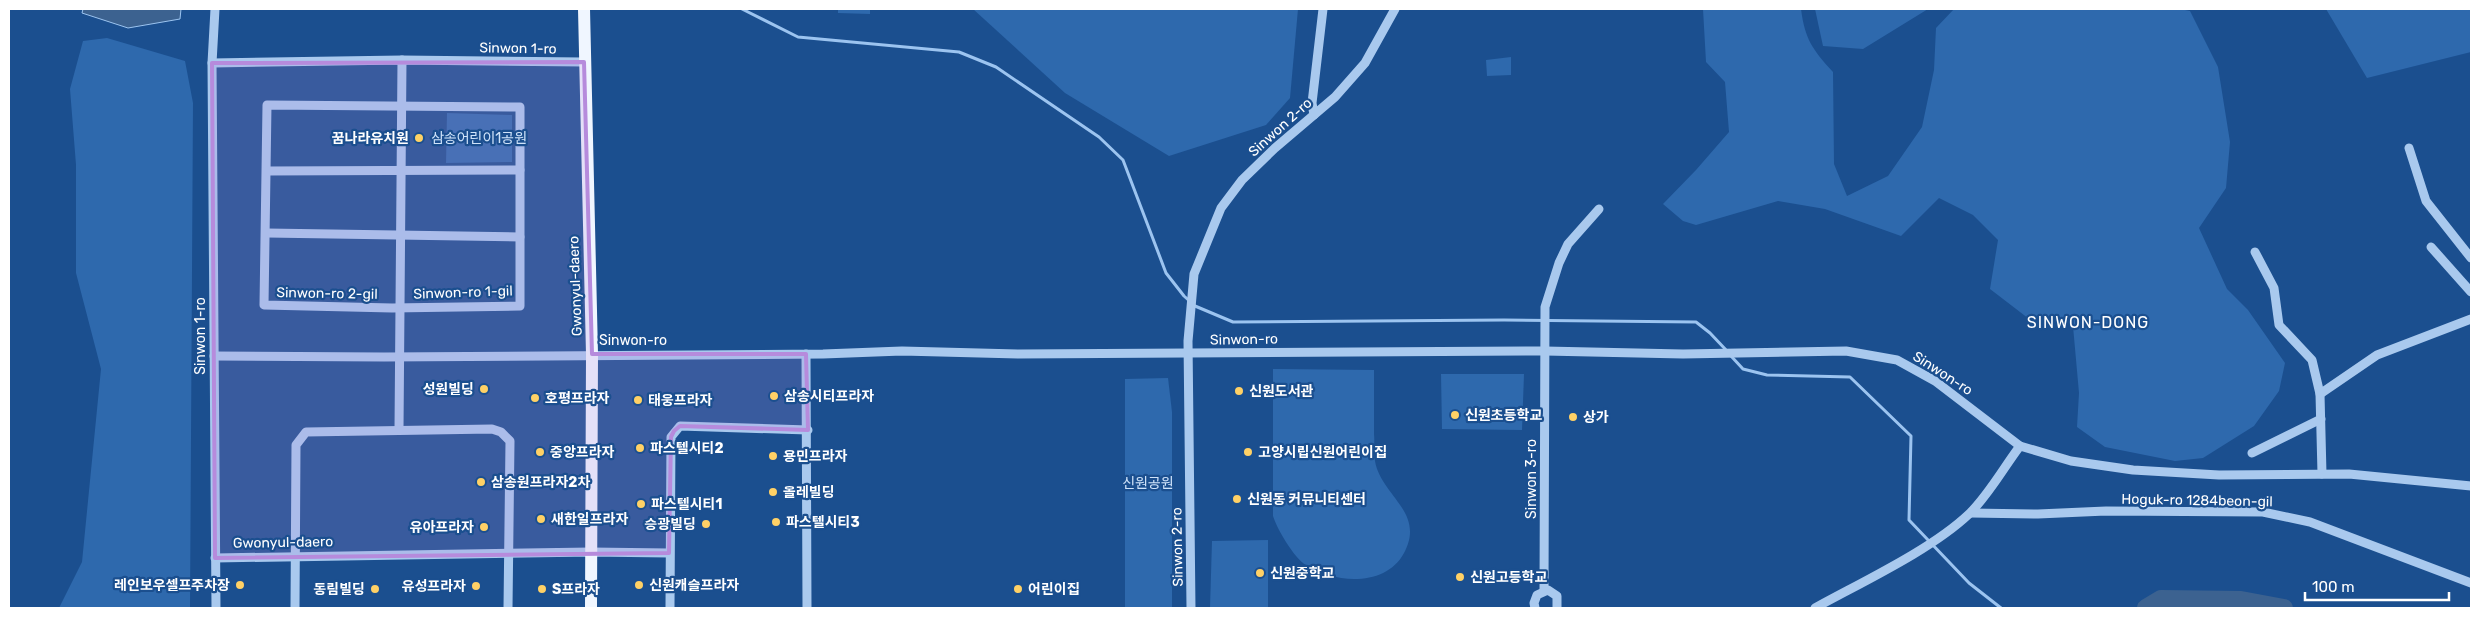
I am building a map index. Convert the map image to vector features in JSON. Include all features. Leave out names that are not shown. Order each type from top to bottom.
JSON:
[{"type":"main road","name":"Gwonyul-daero","points":[[584,14],[592,354],[591,608]]},
{"type":"street","name":"Sinwon 1-ro","points":[[215,9],[216,20],[212,63],[216,608]]},
{"type":"street","points":[[1314,115],[1312,103],[1323,9]]},
{"type":"street","name":"Sinwon 2-ro","points":[[1191,608],[1188,335],[1194,274],[1221,208],[1242,180],[1335,97],[1365,63],[1395,9]]},
{"type":"street","name":"Sinwon 1-ro","points":[[212,63],[402,60],[584,62]]},
{"type":"street","points":[[399,430],[402,60]]},
{"type":"street","name":"Sinwon-ro 2-gil","points":[[401,308],[264,305],[267,233],[267,105],[402,106]]},
{"type":"street","name":"Sinwon-ro 1-gil","points":[[401,308],[520,306],[520,107],[402,106]]},
{"type":"street","points":[[2409,148],[2426,201],[2471,258]]},
{"type":"street","points":[[267,171],[520,170]]},
{"type":"street","name":"Sinwon 3-ro","points":[[1544,590],[1545,307],[1559,263],[1568,244],[1599,209]]},
{"type":"street","points":[[267,233],[520,237]]},
{"type":"street","points":[[2431,247],[2471,292]]},
{"type":"street","points":[[2255,252],[2274,288],[2280,325],[2312,360],[2320,394],[2322,474]]},
{"type":"street","points":[[2320,394],[2377,355],[2471,319]]},
{"type":"street","name":"Sinwon-ro","points":[[214,356],[400,357],[592,354],[806,354],[902,351],[1018,354],[1132,352],[1188,354],[1545,350],[1683,354],[1846,350],[1897,360],[1935,381],[2020,446]]},
{"type":"street","points":[[806,354],[808,430],[807,608]]},
{"type":"street","points":[[2252,453],[2321,419]]},
{"type":"street","points":[[670,608],[671,437],[674,431],[680,426],[808,430]]},
{"type":"street","points":[[295,608],[296,445],[299,438],[306,432],[492,429],[501,432],[510,441],[508,608]]},
{"type":"street","points":[[1815,608],[1914,553],[1958,524],[1971,512],[2020,446]]},
{"type":"street","name":"Hoguk-ro 1284beon-gil","points":[[2020,446],[2071,461],[2133,470],[2218,475],[2349,474],[2471,486]]},
{"type":"street","name":"Hoguk-ro 1284beon-gil","points":[[1971,512],[2038,514],[2263,512],[2310,522],[2471,583]]},
{"type":"street","points":[[591,552],[669,553]]},
{"type":"street","name":"Gwonyul-daero","points":[[215,558],[591,552]]},
{"type":"street","points":[[1536,608],[1534,598],[1544,590],[1552,591],[1557,596],[1558,608]]},
{"type":"highlighted area","points":[[584,62],[592,354],[806,354],[808,430],[680,426],[674,431],[671,437],[669,553],[215,558],[212,63]]},
{"type":"green space","points":[[838,9],[870,9],[870,14],[838,13]]},
{"type":"green space","points":[[973,9],[1298,9],[1290,98],[1266,125],[1169,156],[1065,93]]},
{"type":"green space","points":[[1703,9],[1801,9],[1807,36],[1820,57],[1833,72],[1834,164],[1847,196],[1888,176],[1922,127],[1934,70],[1936,28],[1954,9],[2180,9],[2190,11],[2218,67],[2230,142],[2226,188],[2199,228],[2227,289],[2248,310],[2285,363],[2279,391],[2254,426],[2203,458],[2175,461],[2105,447],[2077,427],[2079,393],[2072,315],[2041,328],[1990,289],[1998,240],[1973,215],[1939,198],[1901,236],[1825,209],[1778,201],[1696,225],[1683,221],[1663,204],[1729,132],[1725,82],[1706,62]]},
{"type":"green space","points":[[1815,9],[1928,9],[1863,49],[1823,46]]},
{"type":"green space","points":[[2326,9],[2471,9],[2471,52],[2367,78]]},
{"type":"green space","points":[[107,38],[185,61],[193,103],[190,608],[59,608],[82,562],[101,369],[76,273],[76,165],[70,89],[83,41]]},
{"type":"green space","points":[[1511,57],[1511,75],[1487,76],[1486,60]]},
{"type":"green space","name":"삼송어린이1공원","points":[[447,113],[512,115],[512,162],[446,163]]},
{"type":"green space","points":[[1273,369],[1374,370],[1375,461],[1379,473],[1406,515],[1410,526],[1409,539],[1404,553],[1396,564],[1385,572],[1373,577],[1359,579],[1331,576],[1301,561],[1291,550],[1282,535],[1273,516]]},
{"type":"green space","points":[[1441,374],[1524,374],[1522,430],[1442,429]]},
{"type":"green space","name":"신원공원","points":[[1168,378],[1172,412],[1172,608],[1125,608],[1125,379]]},
{"type":"green space","points":[[1268,540],[1268,608],[1210,608],[1212,541]]},
{"type":"shaded area","points":[[83,9],[181,9],[180,19],[128,28],[82,13]]},
{"type":"waterway","points":[[742,9],[798,37],[959,52],[996,67],[1099,137],[1123,160],[1166,273],[1184,296],[1195,306],[1233,322],[1504,320],[1696,322],[1710,333],[1727,351]]},
{"type":"waterway","points":[[1731,356],[1743,369],[1767,375],[1850,377],[1911,436],[1909,520],[1969,583],[2001,608]]},
{"type":"waterway","points":[[2146,608],[2161,599],[2241,600],[2284,608]]},
{"type":"place","name":"꿈나라유치원","points":[[419,138]]},
{"type":"place","name":"성원빌딩","points":[[484,389]]},
{"type":"place","name":"신원도서관","points":[[1239,391]]},
{"type":"place","name":"삼송시티프라자","points":[[774,396]]},
{"type":"place","name":"호평프라자","points":[[535,398]]},
{"type":"place","name":"태웅프라자","points":[[638,400]]},
{"type":"place","name":"신원초등학교","points":[[1455,415]]},
{"type":"place","name":"상가","points":[[1573,417]]},
{"type":"place","name":"파스텔시티2","points":[[640,448]]},
{"type":"place","name":"중앙프라자","points":[[540,452]]},
{"type":"place","name":"고양시립신원어린이집","points":[[1248,452]]},
{"type":"place","name":"용민프라자","points":[[773,456]]},
{"type":"place","name":"삼송원프라자2차","points":[[481,482]]},
{"type":"place","name":"올레빌딩","points":[[773,492]]},
{"type":"place","name":"신원동 커뮤니티센터","points":[[1237,499]]},
{"type":"place","name":"파스텔시티1","points":[[641,504]]},
{"type":"place","name":"새한일프라자","points":[[541,519]]},
{"type":"place","name":"파스텔시티3","points":[[776,522]]},
{"type":"place","name":"승광빌딩","points":[[706,524]]},
{"type":"place","name":"유아프라자","points":[[484,527]]},
{"type":"place","name":"신원중학교","points":[[1260,573]]},
{"type":"place","name":"신원고등학교","points":[[1460,577]]},
{"type":"place","name":"레인보우셀프주차장","points":[[240,585]]},
{"type":"place","name":"신원캐슬프라자","points":[[639,585]]},
{"type":"place","name":"유성프라자","points":[[476,586]]},
{"type":"place","name":"동림빌딩","points":[[375,589]]},
{"type":"place","name":"S프라자","points":[[542,589]]},
{"type":"place","name":"어린이집","points":[[1018,589]]},
{"type":"district","name":"SINWON-DONG","points":[[2088,322]]}]
